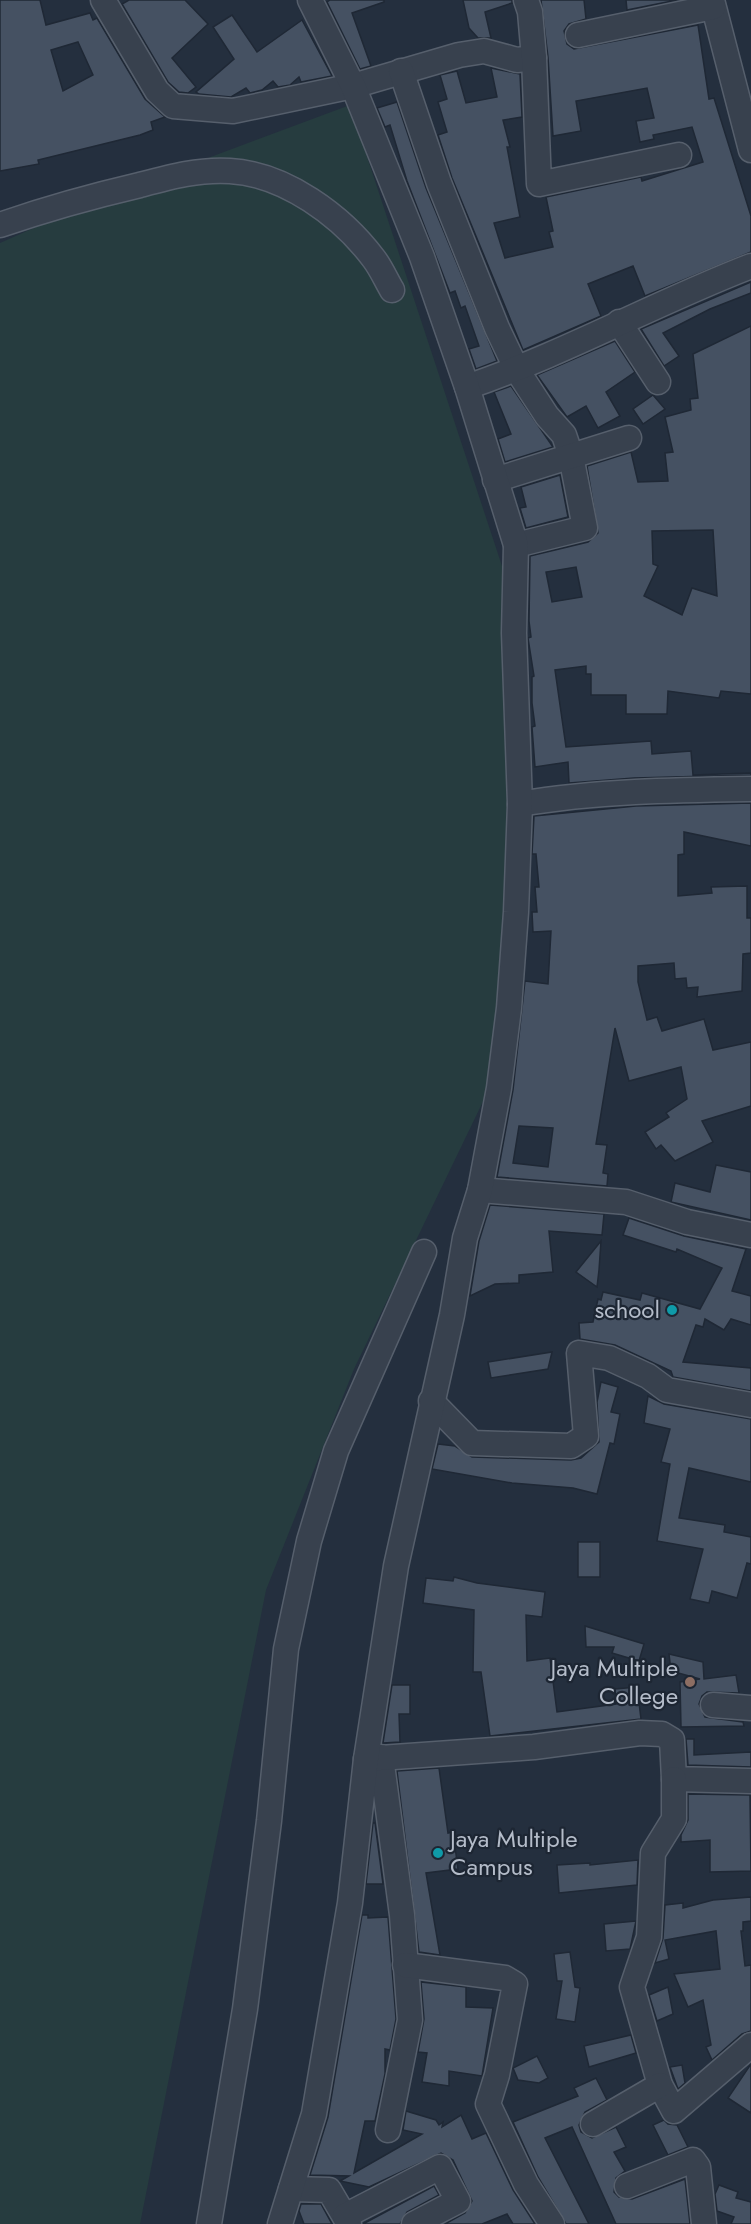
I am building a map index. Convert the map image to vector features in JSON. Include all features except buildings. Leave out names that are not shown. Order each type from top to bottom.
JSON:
[{"type":"street","points":[[280,2224],[314,2114],[373,1758],[396,1566],[430,1401],[452,1315],[465,1238],[480,1190],[499,1088],[509,1008],[516,912],[520,804],[514,633],[516,545],[467,387],[418,246],[353,86],[310,0]]},
{"type":"street","points":[[526,0],[530,12],[534,58],[539,184],[679,155]]},
{"type":"street","points":[[110,2],[157,91],[173,106],[233,111],[353,86],[401,71],[484,51],[517,60],[534,58]]},
{"type":"street","points":[[578,36],[712,3],[751,150]]},
{"type":"street","points":[[401,71],[439,183],[497,328],[517,370],[547,416],[564,435],[571,456],[585,528],[516,545]]},
{"type":"street","points":[[0,225],[86,197],[193,172],[231,171],[273,181],[308,199],[340,223],[374,259],[392,290]]},
{"type":"street","points":[[467,387],[517,370],[619,322],[751,266]]},
{"type":"street","points":[[619,322],[658,382]]},
{"type":"street","points":[[495,480],[629,438]]},
{"type":"street","points":[[520,804],[586,796],[751,789]]},
{"type":"street","points":[[480,1190],[626,1202],[687,1222],[751,1235]]},
{"type":"street","points":[[209,2224],[245,2009],[269,1821],[286,1649],[305,1563],[336,1451],[424,1252]]},
{"type":"street","points":[[430,1401],[472,1443],[571,1446],[586,1436],[579,1353],[609,1358],[648,1376],[667,1390],[751,1404]]},
{"type":"street","points":[[713,1705],[751,1708]]},
{"type":"street","points":[[373,1758],[579,1743],[640,1733],[662,1734],[672,1740],[674,1819],[653,1853],[649,1937],[632,1987],[660,2085],[674,2110],[751,2045]]},
{"type":"street","points":[[373,1758],[402,1916],[410,2020],[388,2130]]},
{"type":"street","points":[[674,1779],[751,1781]]},
{"type":"street","points":[[405,1965],[505,1977],[515,1984],[497,2075],[488,2104],[526,2184],[552,2224]]},
{"type":"street","points":[[593,2124],[660,2085]]},
{"type":"street","points":[[627,2186],[693,2160],[698,2167],[704,2224]]},
{"type":"street","points":[[291,2189],[329,2190],[347,2220],[442,2168],[458,2201],[414,2224]]},
{"type":"green space","points":[[350,105],[503,569],[515,804],[490,1087],[354,1369],[266,1590],[140,2224],[0,2224],[0,243],[101,198]]},
{"type":"place","name":"school","points":[[672,1310]]},
{"type":"place","name":"Jaya Multiple College","points":[[690,1682]]},
{"type":"place","name":"Jaya Multiple Campus","points":[[438,1853]]}]
